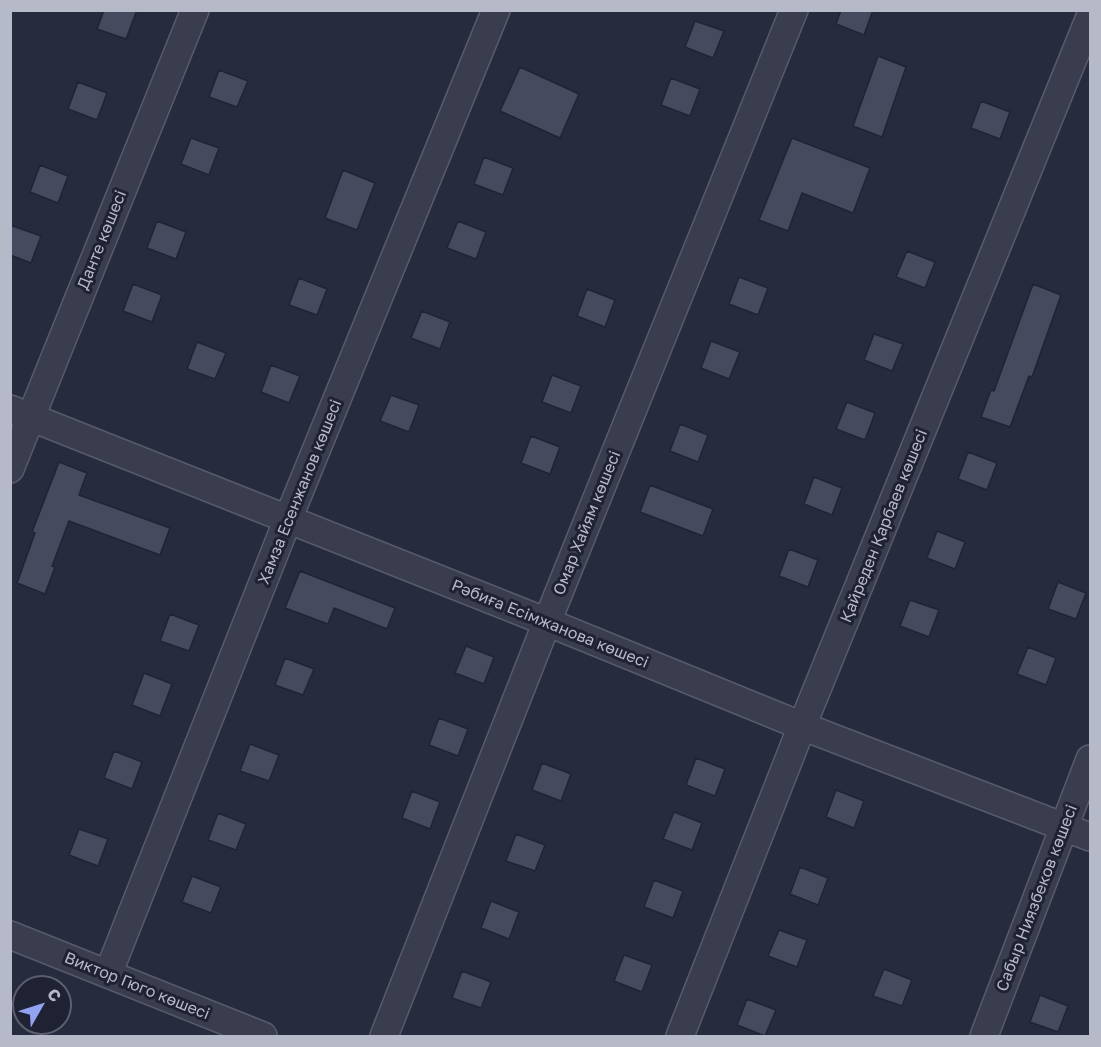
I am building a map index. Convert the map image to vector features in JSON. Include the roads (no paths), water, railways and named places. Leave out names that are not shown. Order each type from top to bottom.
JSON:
[{"type":"street","name":"Данте көшесі","points":[[10,469],[21,413],[195,10]]},
{"type":"street","name":"Хамза Есенжанов көшесі","points":[[108,974],[288,519],[496,10]]},
{"type":"street","name":"Омар Хайям көшесі","points":[[384,1036],[794,10]]},
{"type":"street","name":"Қайреден Қарбаев көшесі","points":[[681,1036],[802,726],[1090,17]]},
{"type":"street","name":"Рәбиға Есімжанова көшесі","points":[[21,413],[548,622],[802,726],[1090,837]]},
{"type":"street","name":"Сабыр Ниязбеков көшесі","points":[[984,1036],[1090,759]]},
{"type":"street","name":"Виктор Гюго көшесі","points":[[10,935],[263,1036]]}]
